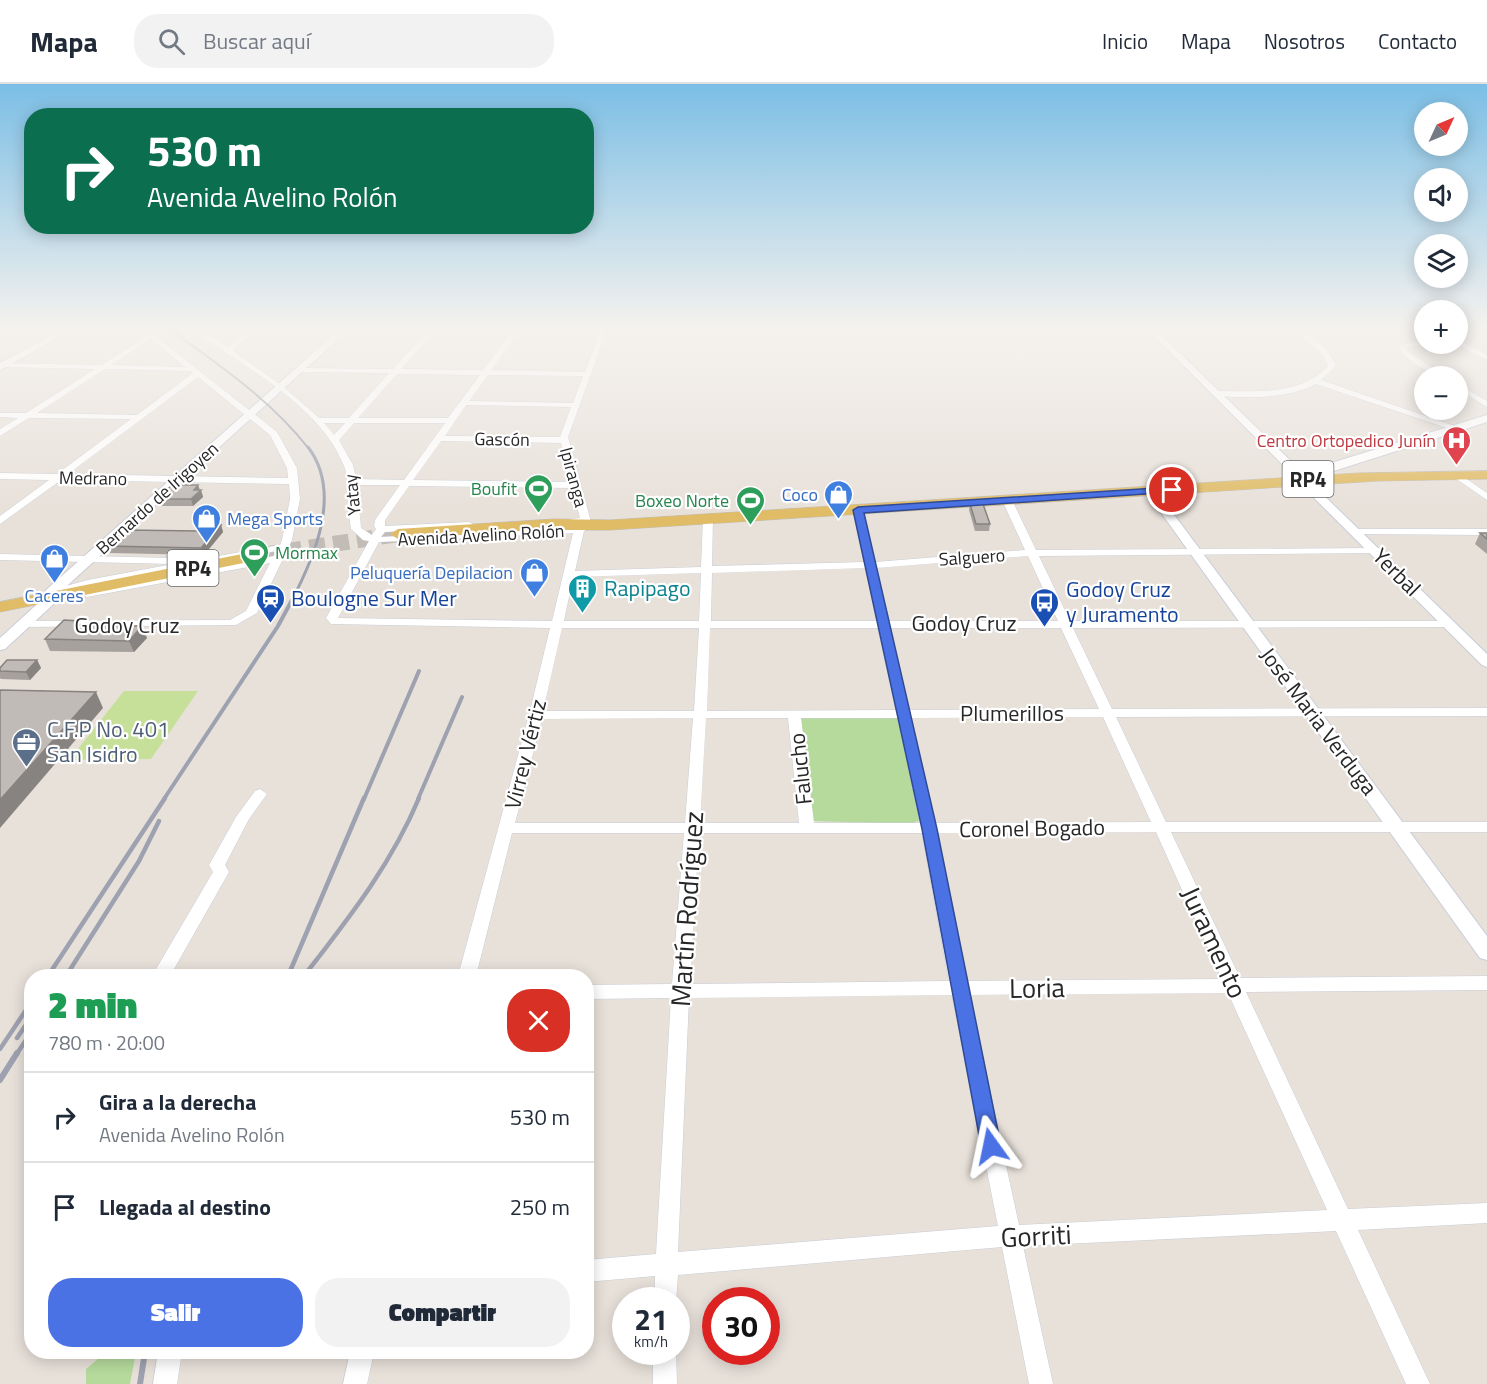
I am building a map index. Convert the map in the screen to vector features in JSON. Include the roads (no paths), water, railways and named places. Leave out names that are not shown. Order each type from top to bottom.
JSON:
[{"type":"main road","points":[[1298,475],[1485,422]]},
{"type":"main road","points":[[1298,475],[1343,473],[1458,429]]},
{"type":"main road","name":"Avenida Avelino Rolón","points":[[390,532],[584,526],[1008,502],[1245,484],[1298,475],[1343,473],[1372,478]]},
{"type":"main road","name":"Avenida Avelino Rolón","points":[[1245,484],[1298,475],[1372,478],[1476,476]]},
{"type":"main road","name":"RP4","points":[[0,605],[123,581],[269,557]]},
{"type":"street","points":[[0,434],[67,391]]},
{"type":"street","points":[[0,521],[171,391]]},
{"type":"street","points":[[52,595],[89,594],[269,557],[283,547],[287,540],[295,499],[292,468],[281,443],[252,415],[221,391]]},
{"type":"street","name":"Bernardo de Irigoyen","points":[[0,646],[89,559],[278,391]]},
{"type":"street","name":"Yatay","points":[[282,391],[317,420],[335,439],[348,465],[353,482],[356,529],[361,534],[375,540]]},
{"type":"street","points":[[335,439],[378,391]]},
{"type":"street","points":[[375,540],[390,532],[378,523],[474,391]]},
{"type":"street","name":"Ipiranga","points":[[582,391],[564,440],[577,485],[584,526]]},
{"type":"street","name":"Yerbal","points":[[1215,391],[1484,657]]},
{"type":"street","points":[[1217,393],[1279,391]]},
{"type":"street","points":[[1344,391],[1458,429]]},
{"type":"street","points":[[1468,393],[1487,405]]},
{"type":"street","points":[[465,403],[577,405]]},
{"type":"street","points":[[0,415],[137,417]]},
{"type":"street","name":"Gascón","points":[[317,420],[452,421]]},
{"type":"street","name":"Gascón","points":[[440,438],[564,440]]},
{"type":"street","name":"Medrano","points":[[0,476],[294,482]]},
{"type":"street","points":[[1476,476],[1487,498]]},
{"type":"street","points":[[353,482],[577,485]]},
{"type":"street","name":"José Maria Verduga","points":[[1151,491],[1487,952]]},
{"type":"street","name":"Juramento","points":[[1008,502],[1418,1384]]},
{"type":"street","points":[[858,510],[929,829],[958,988],[1041,1384]]},
{"type":"street","name":"Martín Rodríguez","points":[[666,1287],[681,991],[701,712],[708,518]]},
{"type":"street","name":"Avenida Avelino Rolón","points":[[390,532],[566,520],[584,526]]},
{"type":"street","name":"Avenida Avelino Rolón","points":[[375,540],[584,526]]},
{"type":"street","name":"Virrey Vértiz","points":[[469,969],[536,714],[568,574],[584,526]]},
{"type":"street","points":[[1358,532],[1487,532]]},
{"type":"street","name":"Godoy Cruz","points":[[375,540],[332,618],[335,622],[557,625],[1246,622],[1449,624]]},
{"type":"street","points":[[52,595],[88,583],[283,547]]},
{"type":"street","name":"Salguero","points":[[568,574],[707,572],[871,565],[1030,553],[1376,550]]},
{"type":"street","points":[[0,557],[199,561]]},
{"type":"street","name":"Godoy Cruz","points":[[23,625],[232,623],[251,613],[269,557]]},
{"type":"street","name":"Plumerillos","points":[[536,714],[1487,712]]},
{"type":"street","name":"Falucho","points":[[794,713],[807,826]]},
{"type":"street","points":[[165,969],[221,872],[217,865],[227,846],[243,817],[260,794]]},
{"type":"street","name":"Coronel Bogado","points":[[506,828],[1487,827]]},
{"type":"street","name":"Loria","points":[[594,992],[1487,983]]},
{"type":"street","name":"Gorriti","points":[[594,1270],[1010,1236],[1487,1213]]},
{"type":"street","points":[[165,1384],[169,1359]]},
{"type":"street","points":[[355,1384],[361,1359]]},
{"type":"street","points":[[665,1365],[665,1384]]},
{"type":"tunnel","points":[[262,555],[398,534]]},
{"type":"railway","points":[[251,391],[294,431],[309,449]]},
{"type":"railway","points":[[292,601],[316,546],[324,505],[323,484],[318,465],[308,447]]},
{"type":"railway","points":[[164,799],[278,626],[292,601]]},
{"type":"railway","points":[[364,799],[419,671]]},
{"type":"railway","points":[[418,799],[462,697]]},
{"type":"railway","points":[[53,969],[165,798]]},
{"type":"railway","points":[[291,969],[364,798]]},
{"type":"railway","points":[[309,969],[382,869],[419,798]]},
{"type":"railway","points":[[70,969],[139,861],[159,821]]},
{"type":"railway","points":[[0,1049],[24,1013]]},
{"type":"railway","points":[[17,1038],[24,1028]]},
{"type":"railway","points":[[16,1055],[24,1043]]},
{"type":"railway","points":[[0,1080],[17,1053]]},
{"type":"railway","points":[[140,1384],[144,1359]]},
{"type":"place","name":"Centro Ortopedico Junín","points":[[1457,466]]},
{"type":"place","name":"Boufit","points":[[538,514]]},
{"type":"place","name":"Coco","points":[[839,520]]},
{"type":"place","name":"Boxeo Norte","points":[[750,526]]},
{"type":"place","name":"Mega Sports","points":[[206,544]]},
{"type":"place","name":"Mormax","points":[[254,578]]},
{"type":"place","name":"Caceres","points":[[54,584]]},
{"type":"place","name":"Peluquería Depilacion","points":[[534,598]]},
{"type":"place","name":"Rapipago","points":[[583,614]]},
{"type":"place","name":"Boulogne Sur Mer","points":[[270,624]]},
{"type":"place","name":"Godoy Cruz y Juramento","points":[[1045,628]]},
{"type":"place","name":"C.F.P No. 401 San Isidro","points":[[26,768]]}]
